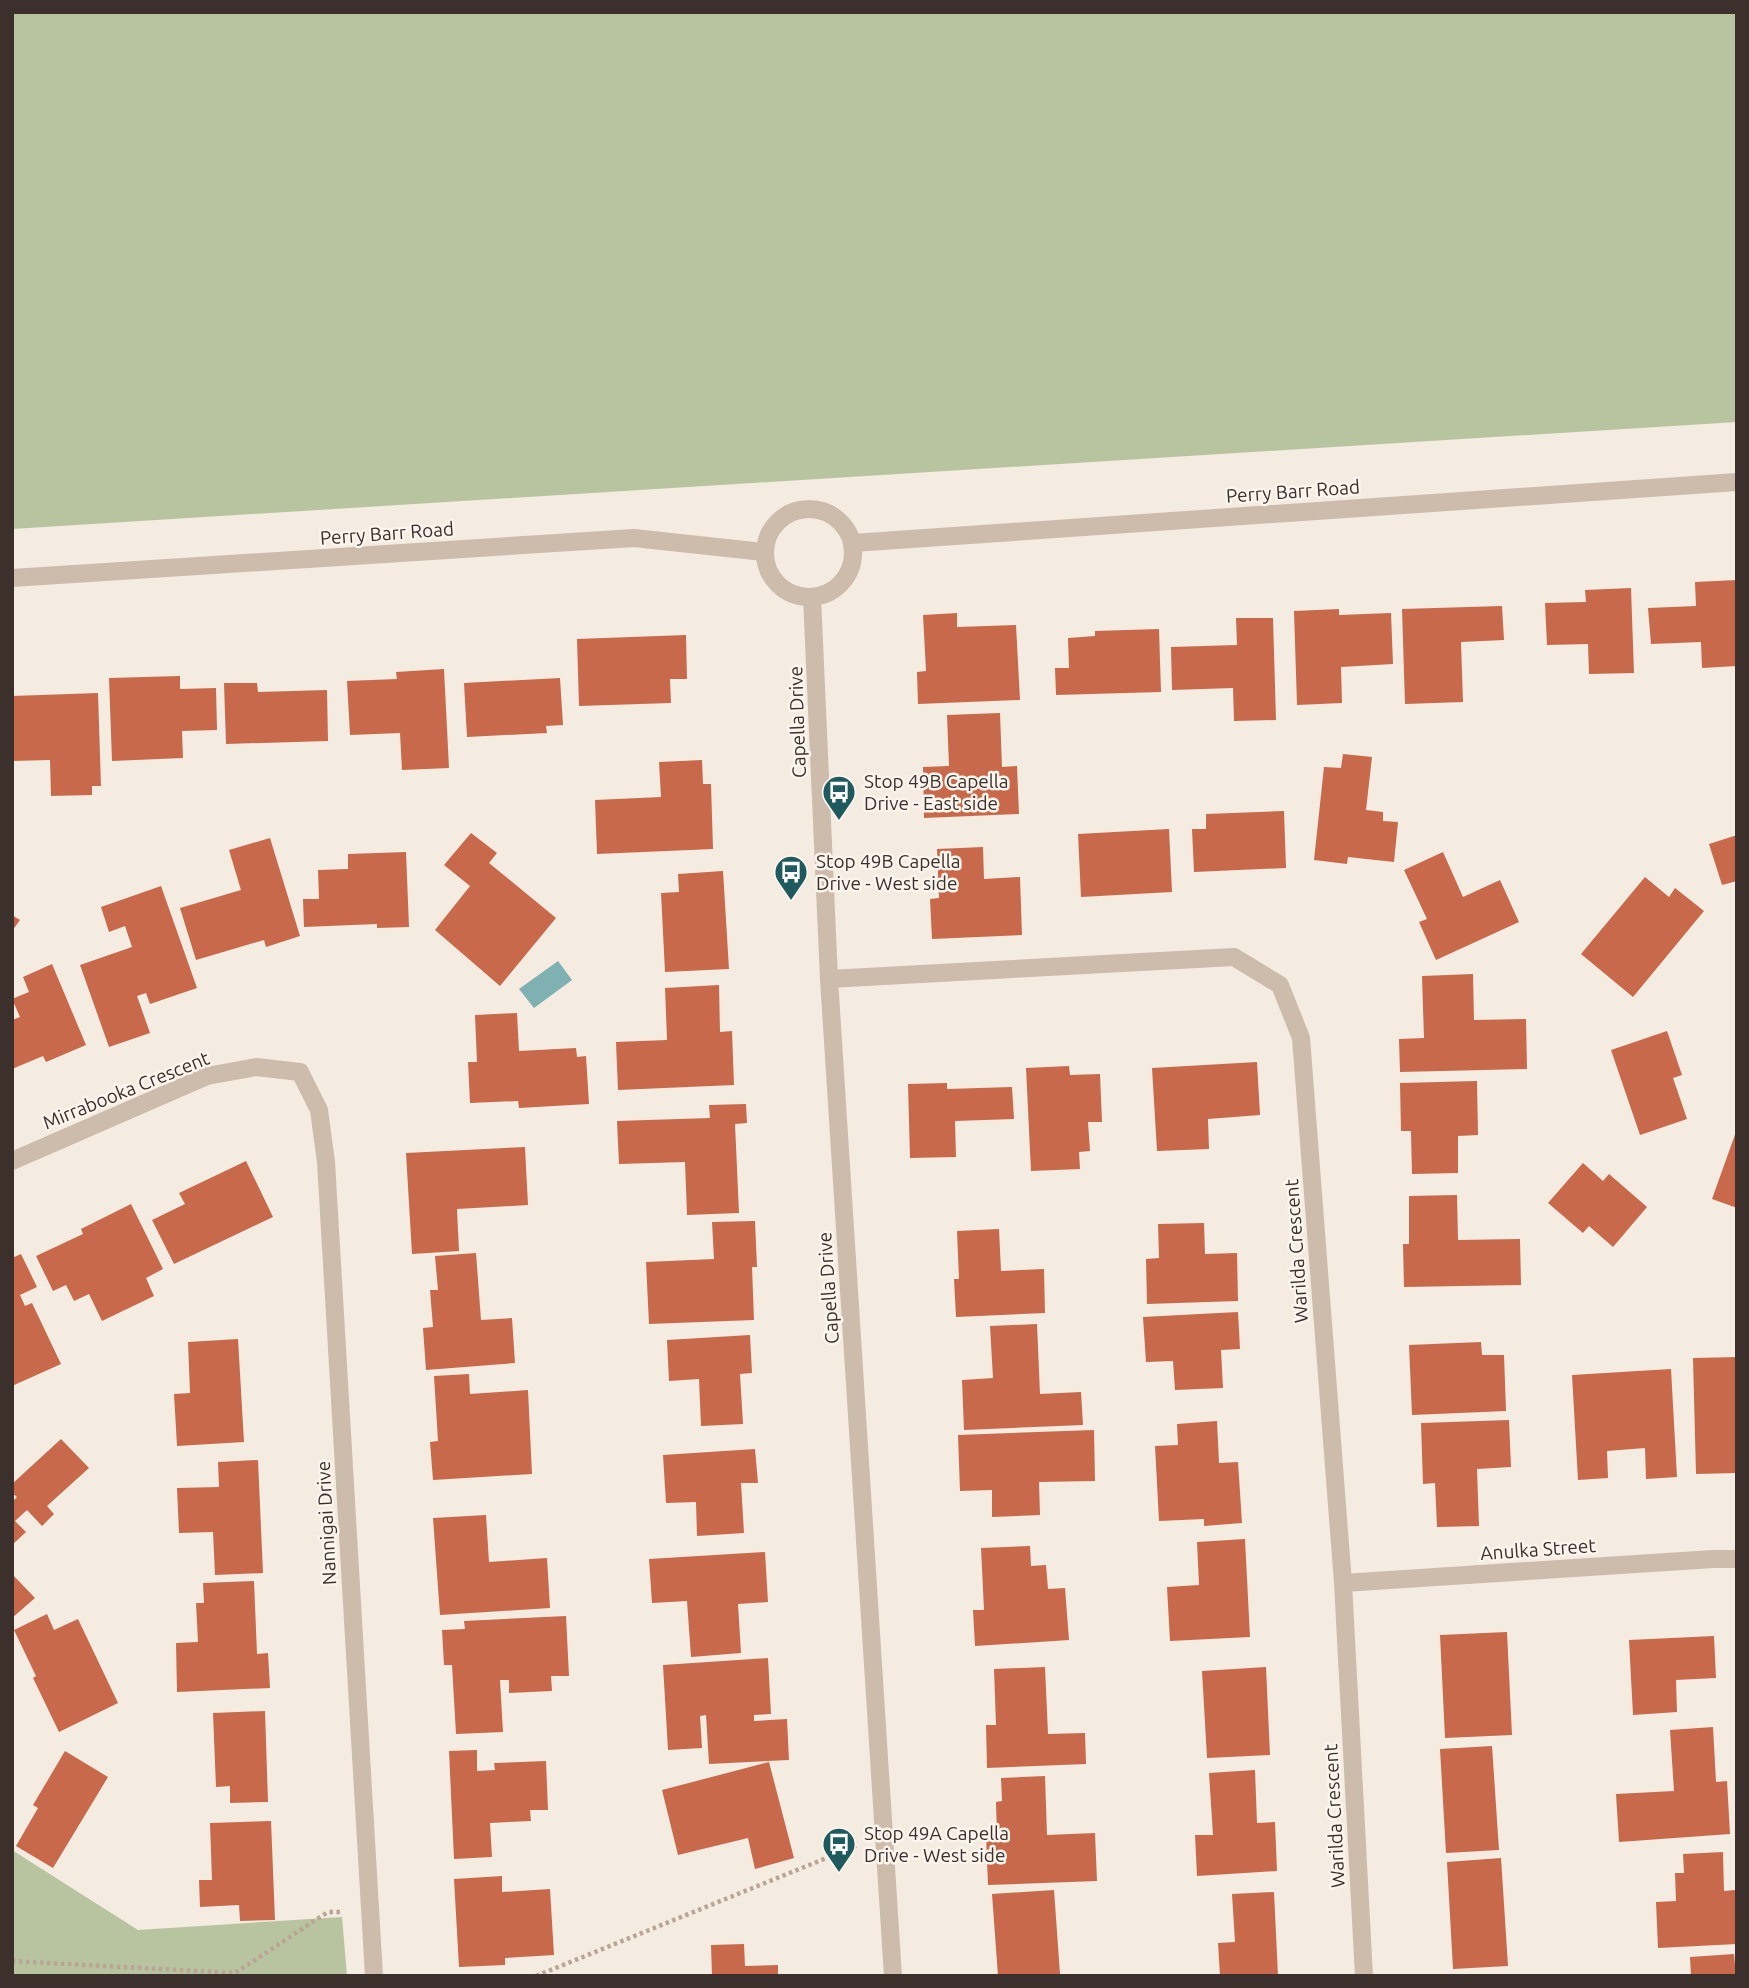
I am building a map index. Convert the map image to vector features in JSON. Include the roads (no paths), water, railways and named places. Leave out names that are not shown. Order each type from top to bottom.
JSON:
[{"type":"street","name":"Perry Barr Road","points":[[853,543],[1737,482]]},
{"type":"street","points":[[811,508],[826,511],[848,529],[854,558],[849,573],[840,585],[828,593],[812,597],[798,596],[779,585],[766,567],[764,552],[766,538],[773,526],[797,509],[811,508]]},
{"type":"street","name":"Perry Barr Road","points":[[12,578],[634,538],[764,552]]},
{"type":"street","name":"Capella Drive","points":[[812,597],[829,979],[893,1976]]},
{"type":"street","name":"Warilda Crescent","points":[[829,979],[1234,957],[1280,985],[1301,1038],[1343,1583],[1364,1976]]},
{"type":"street","name":"Mirrabooka Crescent","points":[[12,1161],[207,1076],[256,1067],[300,1072]]},
{"type":"street","name":"Nannigai Drive","points":[[300,1072],[320,1110],[326,1161],[374,1976]]},
{"type":"street","name":"Anulka Street","points":[[1343,1583],[1737,1559]]},
{"type":"water","points":[[558,961],[572,980],[534,1008],[519,989]]},
{"type":"place","name":"Stop 49B Capella Drive - East side","points":[[839,822]]},
{"type":"place","name":"Stop 49B Capella Drive - West side","points":[[791,902]]},
{"type":"place","name":"Stop 49A Capella Drive - West side","points":[[839,1874]]}]
